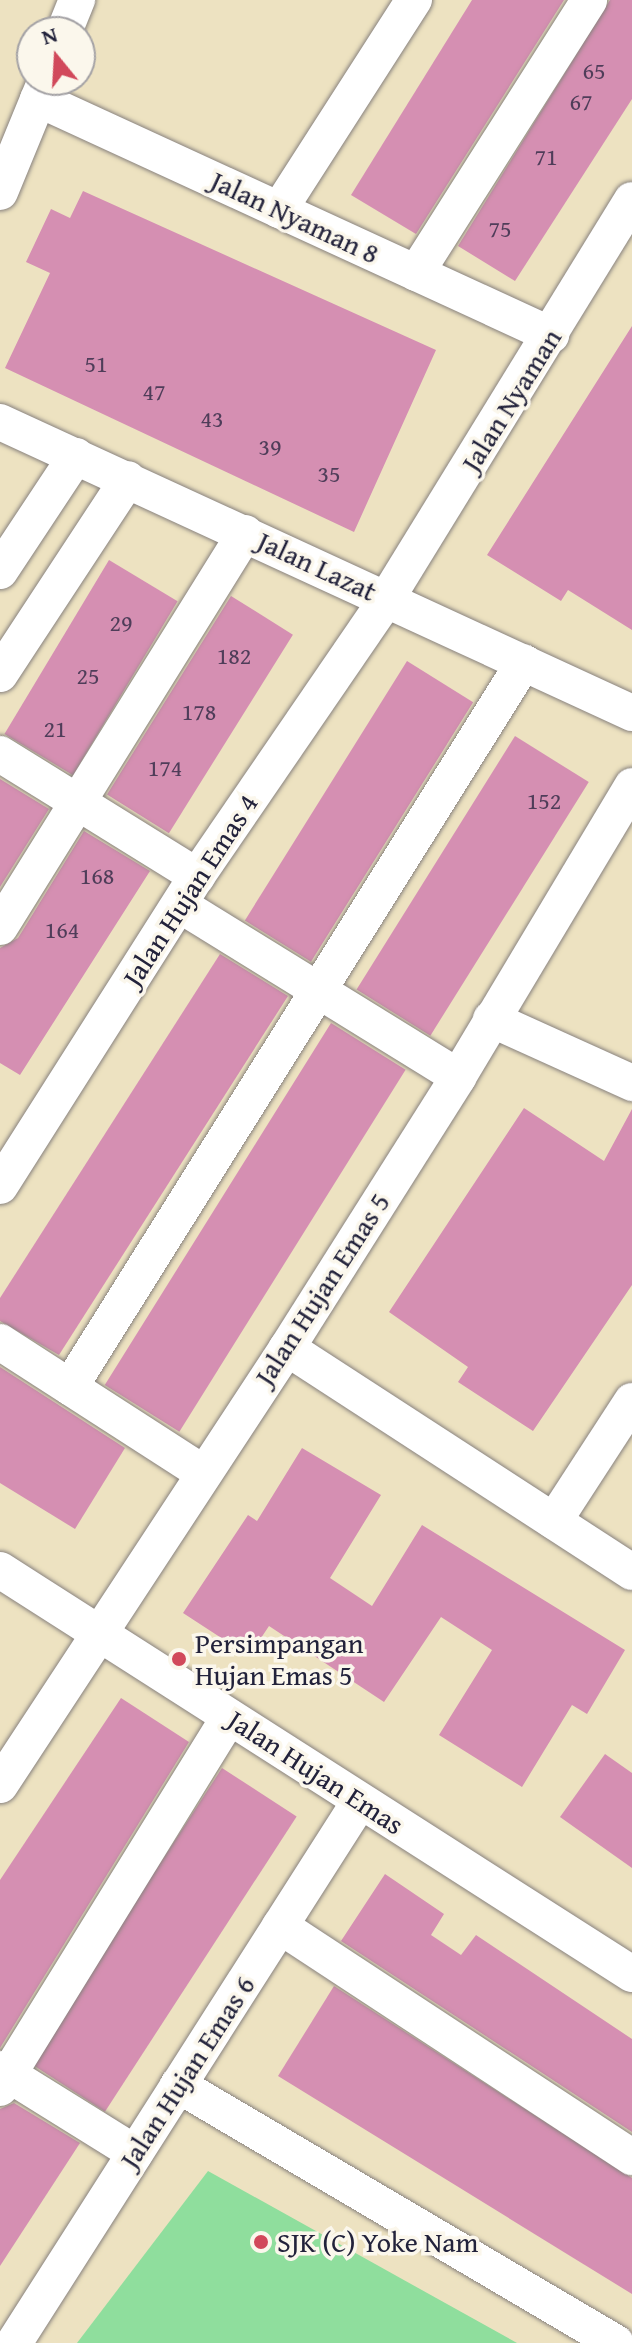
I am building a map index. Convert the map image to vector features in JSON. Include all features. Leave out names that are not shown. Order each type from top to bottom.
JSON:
[{"type":"street","points":[[279,210],[414,0]]},
{"type":"street","points":[[416,273],[589,0]]},
{"type":"street","points":[[0,192],[40,96]]},
{"type":"street","name":"Jalan Nyaman 8","points":[[54,96],[279,210],[551,335]]},
{"type":"street","name":"Jalan Nyaman","points":[[387,598],[632,200]]},
{"type":"street","name":"Jalan Lazat","points":[[0,422],[632,713]]},
{"type":"street","points":[[0,571],[76,456]]},
{"type":"street","points":[[0,674],[128,479]]},
{"type":"street","points":[[0,927],[245,533]]},
{"type":"street","name":"Jalan Hujan Emas 4","points":[[5,1166],[387,598]]},
{"type":"street","points":[[70,1387],[524,662]]},
{"type":"street","points":[[0,754],[78,801],[318,991],[458,1077]]},
{"type":"street","name":"Jalan Hujan Emas 5","points":[[0,1785],[96,1632],[287,1348],[458,1077],[632,786]]},
{"type":"street","points":[[491,1019],[632,1083]]},
{"type":"street","points":[[0,1342],[203,1473]]},
{"type":"street","points":[[287,1348],[632,1572]]},
{"type":"street","points":[[554,1521],[632,1401]]},
{"type":"street","name":"Jalan Hujan Emas","points":[[0,1570],[632,1974]]},
{"type":"street","points":[[135,2153],[3,2077],[229,1717]]},
{"type":"street","name":"Jalan Hujan Emas 6","points":[[14,2343],[360,1801]]},
{"type":"street","points":[[280,1926],[632,2157]]},
{"type":"street","points":[[178,2085],[616,2343]]},
{"type":"green space","name":"SJK (C) Yoke Nam","points":[[208,2171],[517,2343],[77,2343]]},
{"type":"building","points":[[472,0],[564,0],[416,234],[351,195]]},
{"type":"building","points":[[610,0],[632,0],[632,99],[515,281],[458,246]]},
{"type":"building","points":[[83,191],[436,350],[354,532],[5,368],[50,273],[26,262],[51,209],[70,218]]},
{"type":"building","points":[[632,326],[632,630],[568,590],[561,601],[487,555]]},
{"type":"building","points":[[109,560],[178,601],[73,775],[4,734]]},
{"type":"building","points":[[231,596],[293,635],[169,833],[107,794]]},
{"type":"building","points":[[407,661],[473,702],[311,962],[245,921]]},
{"type":"building","points":[[515,736],[589,782],[430,1036],[357,990]]},
{"type":"building","points":[[0,779],[49,809],[0,887]]},
{"type":"building","points":[[84,831],[150,871],[20,1075],[0,1063],[0,948],[18,938]]},
{"type":"building","points":[[220,954],[288,996],[59,1355],[0,1321],[0,1298]]},
{"type":"building","points":[[331,1023],[406,1070],[179,1432],[105,1385]]},
{"type":"building","points":[[524,1108],[604,1161],[632,1109],[632,1285],[533,1431],[458,1382],[468,1367],[389,1312]]},
{"type":"building","points":[[0,1367],[125,1448],[75,1529],[0,1483]]},
{"type":"building","points":[[302,1448],[381,1495],[330,1578],[372,1606],[422,1525],[625,1650],[587,1714],[572,1705],[522,1787],[439,1735],[492,1650],[441,1617],[384,1702],[269,1626],[249,1656],[183,1613],[248,1515],[257,1521]]},
{"type":"building","points":[[121,1698],[189,1742],[0,2048],[0,1880]]},
{"type":"building","points":[[605,1754],[632,1773],[632,1868],[560,1817]]},
{"type":"building","points":[[222,1768],[297,1816],[105,2112],[30,2063]]},
{"type":"building","points":[[385,1874],[444,1914],[431,1935],[461,1955],[476,1935],[632,2039],[632,2132],[341,1941]]},
{"type":"building","points":[[334,1986],[632,2178],[632,2294],[278,2076]]},
{"type":"building","points":[[14,2103],[80,2143],[0,2266],[0,2109]]},
{"type":"place","name":"Persimpangan Hujan Emas 5","points":[[179,1659]]},
{"type":"place","name":"SJK (C) Yoke Nam","points":[[261,2242]]}]
